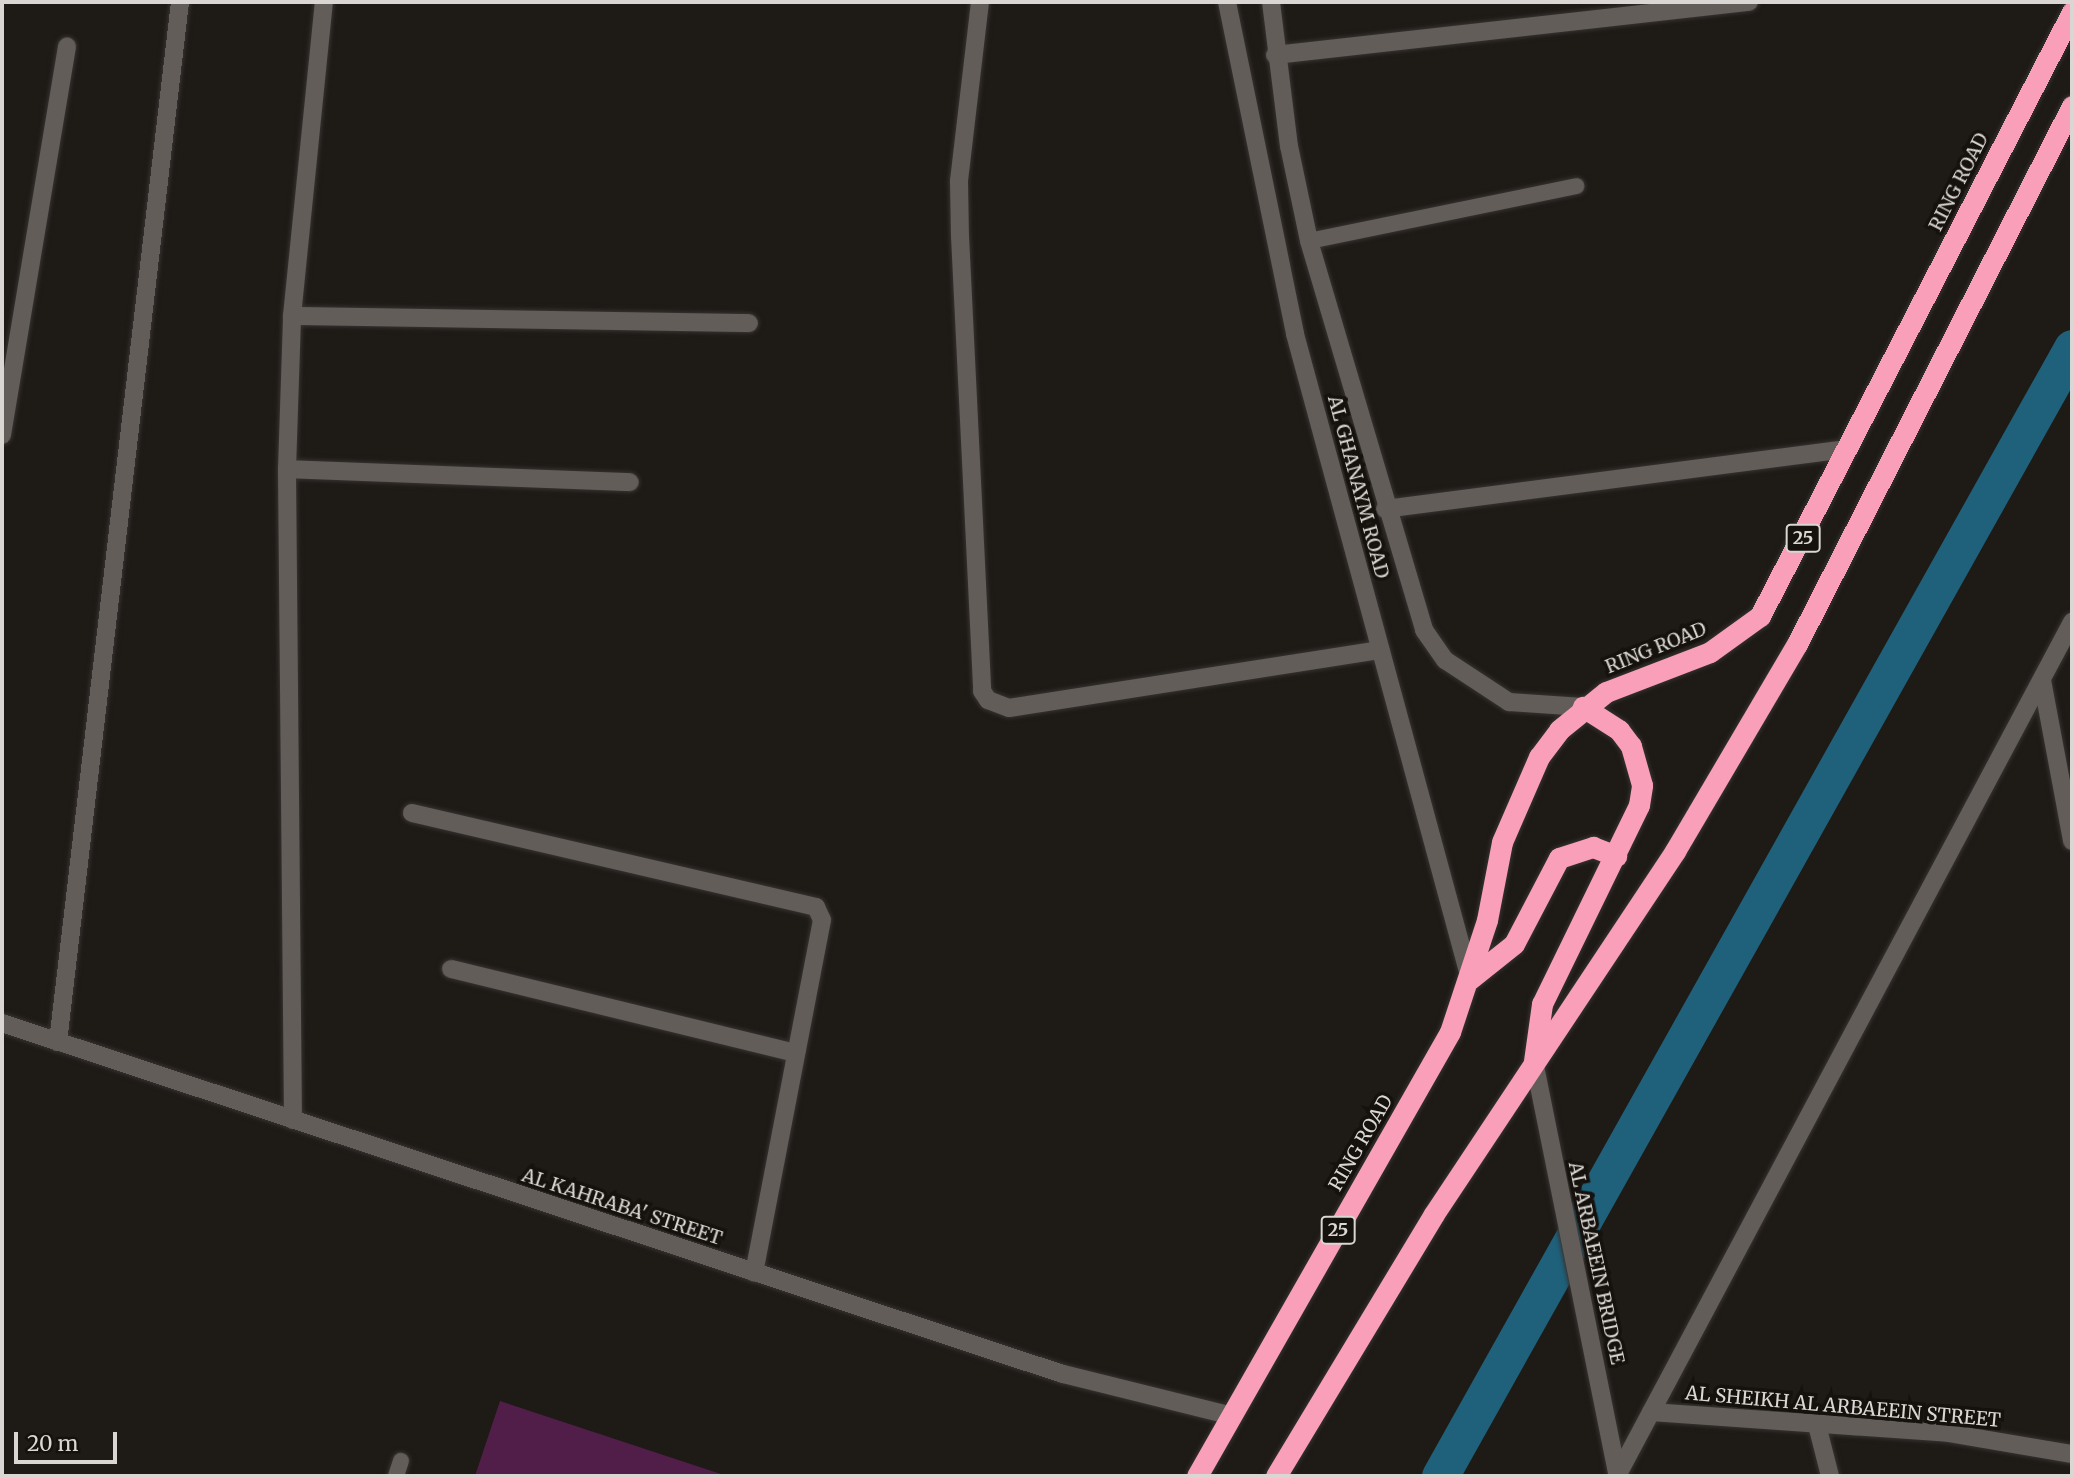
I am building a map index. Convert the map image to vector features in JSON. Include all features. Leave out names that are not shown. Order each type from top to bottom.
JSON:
[{"type":"highway","name":"RING ROAD","points":[[1197,1476],[1444,1042],[1470,979],[1502,842],[1524,787],[1559,730],[1583,707],[1745,631],[1771,600],[2072,12]]},
{"type":"highway","name":"25","points":[[1276,1476],[1534,1061],[1675,851],[1797,644],[2072,106]]},
{"type":"highway","points":[[1534,1061],[1542,1004],[1639,806],[1639,765],[1619,730],[1583,707]]},
{"type":"highway","points":[[1470,979],[1514,944],[1559,858],[1593,847],[1616,856]]},
{"type":"street","points":[[58,1042],[180,2]]},
{"type":"street","points":[[293,1120],[287,469],[292,316],[324,2]]},
{"type":"street","points":[[979,2],[959,209],[982,691],[988,701],[1009,708],[1380,650]]},
{"type":"street","name":"AL GHANAYM ROAD","points":[[1227,2],[1274,249],[1470,979]]},
{"type":"street","name":"AL GHANAYM ROAD","points":[[1271,2],[1275,55],[1309,241],[1385,509],[1424,630],[1446,660],[1508,702],[1583,707]]},
{"type":"street","points":[[1275,55],[1749,2]]},
{"type":"street","points":[[2,435],[67,46]]},
{"type":"street","points":[[292,316],[749,323]]},
{"type":"street","points":[[1385,509],[1848,449]]},
{"type":"street","points":[[287,469],[630,482]]},
{"type":"street","points":[[1618,1476],[2072,622]]},
{"type":"street","points":[[2042,680],[2072,841]]},
{"type":"street","points":[[412,813],[811,903],[822,920],[754,1273]]},
{"type":"street","points":[[451,969],[796,1053]]},
{"type":"street","name":"AL KAHRABA' STREET","points":[[2,1023],[1063,1374],[1233,1416]]},
{"type":"street","name":"AL ARBAEEIN BRIDGE","points":[[1534,1061],[1618,1476]]},
{"type":"street","name":"AL SHEIKH AL ARBAEEIN STREET","points":[[1651,1412],[1948,1433],[2072,1454]]},
{"type":"street","points":[[1817,1425],[1830,1476]]},
{"type":"lane","points":[[1309,241],[1576,186]]},
{"type":"building","points":[[500,1401],[727,1476],[475,1476]]},
{"type":"waterway","points":[[1440,1476],[2072,348]]}]
